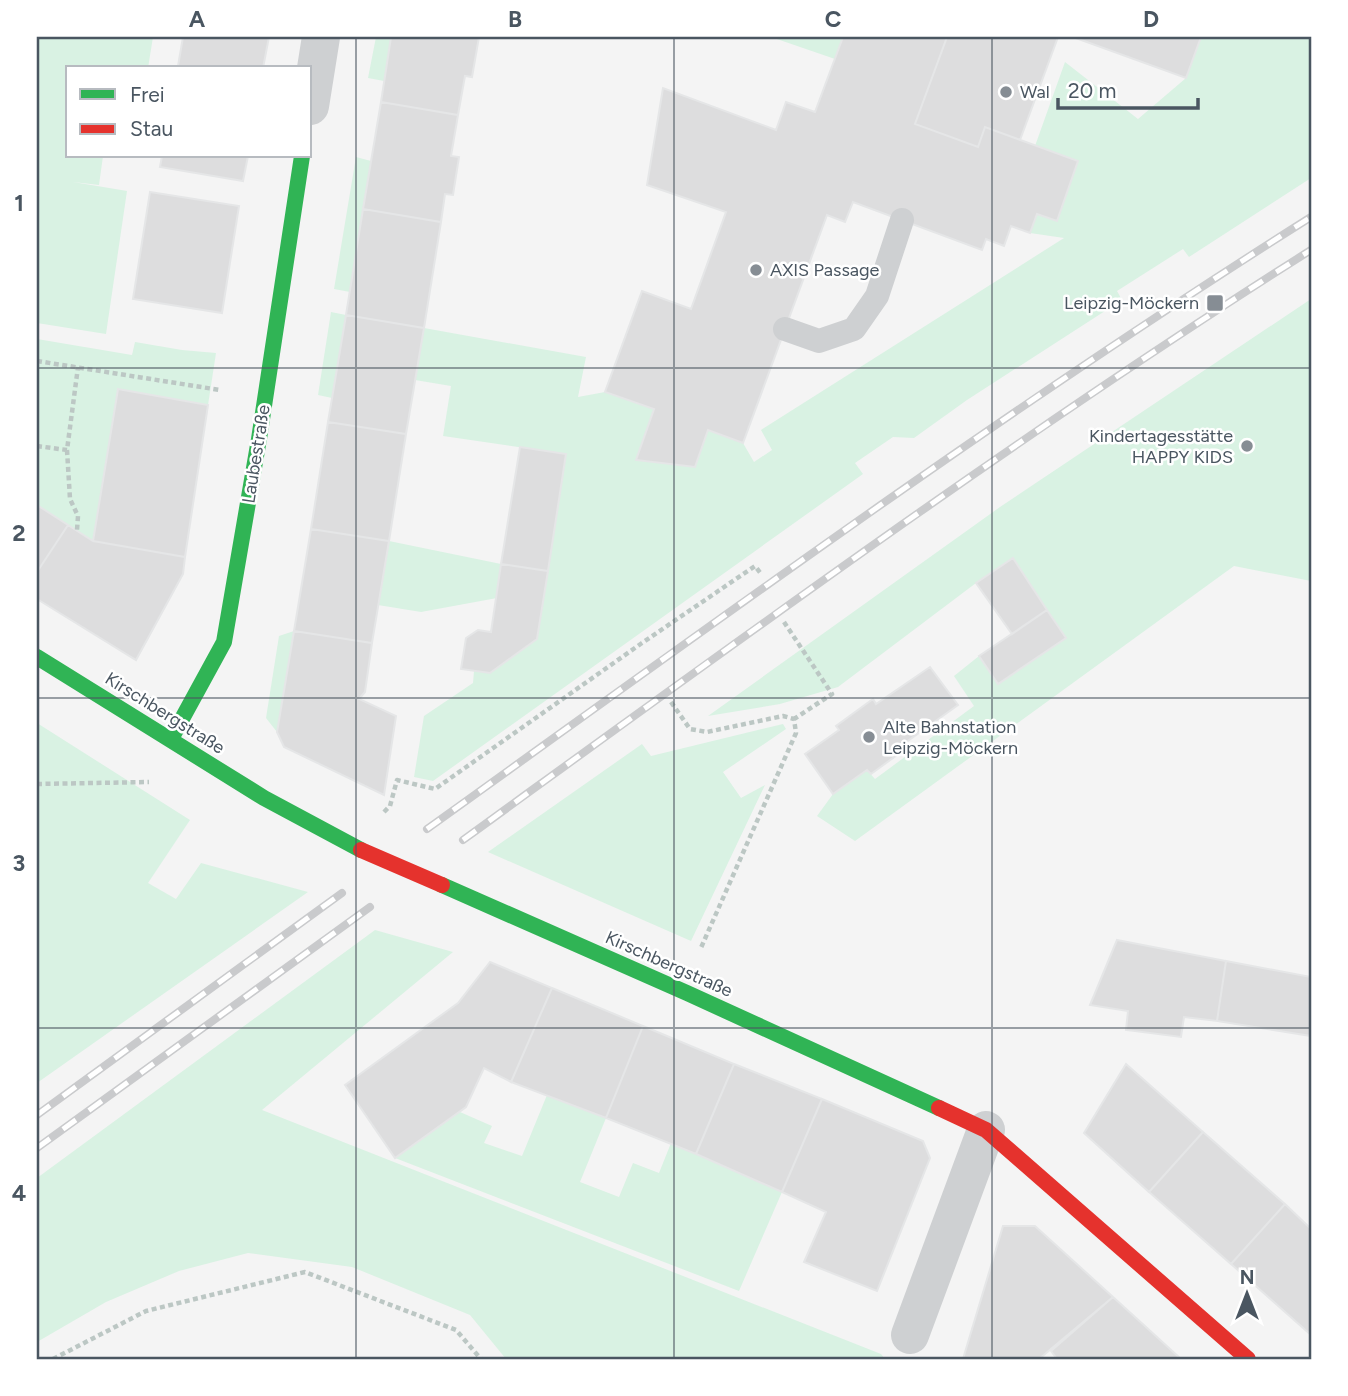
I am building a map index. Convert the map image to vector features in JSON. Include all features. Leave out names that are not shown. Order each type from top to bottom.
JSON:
[{"type":"street","points":[[312,93],[321,37]]},
{"type":"street","name":"Laubestraße","points":[[171,739],[224,642],[261,426],[302,158]]},
{"type":"street","name":"Kirschbergstraße","points":[[37,657],[264,799],[361,850],[699,999],[986,1130],[1248,1359]]},
{"type":"street","points":[[910,1335],[986,1130]]},
{"type":"lane","points":[[785,329],[819,341],[854,329],[877,296],[902,220]]},
{"type":"path","points":[[37,361],[220,390]]},
{"type":"path","points":[[77,530],[78,516],[71,499],[67,450],[78,368]]},
{"type":"path","points":[[37,446],[67,450]]},
{"type":"path","points":[[411,785],[435,789],[755,566],[762,575]]},
{"type":"path","points":[[671,702],[690,729],[707,732],[783,716],[794,719],[832,694],[784,622]]},
{"type":"path","points":[[698,954],[796,733],[794,719]]},
{"type":"path","points":[[37,784],[149,782]]},
{"type":"path","points":[[52,1359],[146,1311],[305,1272],[456,1330],[481,1359]]},
{"type":"green space","points":[[38,37],[153,37],[148,66],[66,66],[66,158],[103,158],[99,185],[73,182],[127,191],[106,334],[37,323]]},
{"type":"green space","points":[[376,37],[391,37],[384,81],[368,78]]},
{"type":"green space","points":[[771,37],[843,37],[835,59]]},
{"type":"green space","points":[[1201,37],[1311,37],[1311,178],[1189,257],[1183,249],[1117,291],[1122,300],[967,400],[914,438],[893,437],[855,463],[863,474],[433,781],[414,777],[424,716],[473,683],[474,671],[490,673],[537,639],[566,454],[443,436],[451,386],[415,380],[424,328],[586,357],[578,397],[605,392],[654,409],[694,467],[708,430],[743,443],[754,462],[772,450],[761,430],[1064,238],[1030,233],[1037,214],[1057,221],[1078,162],[1035,146],[1065,62],[1138,119],[1186,78]]},
{"type":"green space","points":[[356,157],[371,161],[350,292],[334,289]]},
{"type":"green space","points":[[1311,299],[1311,581],[1234,566],[855,841],[817,816],[833,794],[867,770],[875,779],[974,706],[954,676],[979,656],[999,684],[1066,638],[1013,559],[976,583],[838,687],[780,704],[708,716],[1000,507]]},
{"type":"green space","points":[[331,312],[346,315],[332,398],[318,395]]},
{"type":"green space","points":[[37,339],[132,355],[135,342],[216,353],[208,405],[118,390],[93,541],[37,505]]},
{"type":"green space","points":[[389,541],[501,564],[497,598],[421,612],[378,605]]},
{"type":"green space","points":[[294,631],[277,732],[266,718],[279,636]]},
{"type":"green space","points":[[37,723],[190,820],[148,883],[176,899],[201,863],[308,892],[37,1083]]},
{"type":"green space","points":[[783,724],[786,729],[723,772],[741,798],[765,785],[691,941],[488,852],[642,744],[651,756]]},
{"type":"green space","points":[[375,930],[453,952],[262,1110],[881,1354],[885,1359],[506,1359],[470,1315],[352,1267],[248,1253],[179,1271],[106,1302],[37,1342],[37,1178]]},
{"type":"green space","points":[[547,1095],[606,1118],[580,1182],[619,1197],[633,1163],[659,1173],[671,1143],[782,1192],[739,1291],[395,1158],[460,1112],[492,1126],[484,1143],[522,1156]]},
{"type":"building","points":[[183,37],[269,37],[263,66],[178,66]]},
{"type":"building","points":[[391,37],[479,37],[472,77],[465,76],[458,115],[381,102]]},
{"type":"building","name":"AXIS Passage","points":[[843,37],[947,37],[915,124],[978,147],[985,127],[1078,161],[1057,221],[1037,214],[1030,233],[1011,226],[1004,246],[986,239],[982,250],[853,202],[845,222],[827,215],[743,443],[708,430],[695,467],[636,460],[654,409],[605,392],[642,291],[691,309],[726,212],[647,185],[663,88],[776,130],[786,102],[815,112]]},
{"type":"building","points":[[947,37],[1058,37],[1020,140],[985,127],[978,147],[915,124]]},
{"type":"building","points":[[1073,37],[1201,37],[1186,78]]},
{"type":"building","points":[[381,102],[458,115],[451,156],[459,157],[453,195],[445,194],[441,222],[363,209]]},
{"type":"building","points":[[162,158],[248,158],[243,181],[160,167]]},
{"type":"building","points":[[150,192],[239,206],[222,313],[133,299]]},
{"type":"building","points":[[363,209],[441,222],[424,328],[346,315]]},
{"type":"building","points":[[346,315],[424,328],[406,434],[328,422]]},
{"type":"building","points":[[118,389],[208,405],[185,557],[93,541]]},
{"type":"building","points":[[328,422],[406,434],[389,541],[311,529]]},
{"type":"building","points":[[520,447],[566,454],[548,571],[501,564]]},
{"type":"building","points":[[37,505],[68,525],[37,572]]},
{"type":"building","points":[[68,525],[93,541],[185,557],[183,574],[136,660],[37,599],[37,572]]},
{"type":"building","points":[[311,529],[389,541],[372,643],[294,631]]},
{"type":"building","points":[[1013,558],[1047,610],[1012,634],[976,583]]},
{"type":"building","points":[[501,564],[548,571],[537,639],[490,673],[461,669],[466,638],[478,630],[491,632]]},
{"type":"building","points":[[1047,610],[1066,638],[998,684],[979,656]]},
{"type":"building","points":[[294,631],[372,643],[365,692],[359,699],[396,716],[384,795],[284,747],[277,732]]},
{"type":"building","points":[[930,667],[958,705],[905,743],[908,747],[871,774],[867,770],[833,794],[805,754],[839,730],[836,726],[873,699],[876,704]]},
{"type":"building","points":[[1117,940],[1226,961],[1217,1021],[1184,1017],[1181,1037],[1126,1030],[1128,1011],[1090,1005]]},
{"type":"building","points":[[1226,961],[1311,977],[1311,1036],[1217,1021]]},
{"type":"building","points":[[490,962],[552,988],[511,1082],[484,1068],[466,1107],[395,1158],[345,1085],[458,1003]]},
{"type":"building","points":[[552,988],[643,1026],[606,1118],[511,1082]]},
{"type":"building","points":[[643,1026],[734,1064],[696,1154],[606,1118]]},
{"type":"building","points":[[734,1064],[822,1099],[782,1192],[696,1154]]},
{"type":"building","points":[[1126,1064],[1203,1132],[1149,1192],[1084,1133]]},
{"type":"building","points":[[822,1099],[923,1141],[930,1158],[877,1291],[804,1262],[826,1212],[782,1192]]},
{"type":"building","points":[[1203,1132],[1285,1204],[1231,1264],[1149,1192]]},
{"type":"building","points":[[1285,1204],[1311,1229],[1311,1335],[1231,1264]]},
{"type":"building","points":[[1003,1226],[1035,1226],[1113,1297],[1039,1359],[963,1359]]},
{"type":"building","points":[[1113,1297],[1181,1359],[1057,1359],[1051,1351]]},
{"type":"railway","points":[[427,829],[975,439],[1311,217]]},
{"type":"railway","points":[[463,840],[988,464],[1311,250]]},
{"type":"railway","points":[[37,1115],[342,893]]},
{"type":"railway","points":[[37,1148],[370,907]]},
{"type":"traffic: fast","points":[[171,739],[224,642],[259,439],[302,158]]},
{"type":"traffic: fast","points":[[37,657],[264,798],[361,850]]},
{"type":"traffic: fast","points":[[442,885],[939,1108]]},
{"type":"traffic: jam","points":[[361,850],[442,885]]},
{"type":"traffic: jam","points":[[939,1108],[986,1130],[1248,1359]]},
{"type":"place","name":"Wal","points":[[1006,92]]},
{"type":"place","name":"AXIS Passage","points":[[756,270]]},
{"type":"place","name":"Leipzig-Möckern","points":[[1215,303]]},
{"type":"place","name":"Kindertagesstätte HAPPY KIDS","points":[[1247,446]]},
{"type":"place","name":"Alte Bahnstation Leipzig-Möckern","points":[[869,737]]}]
